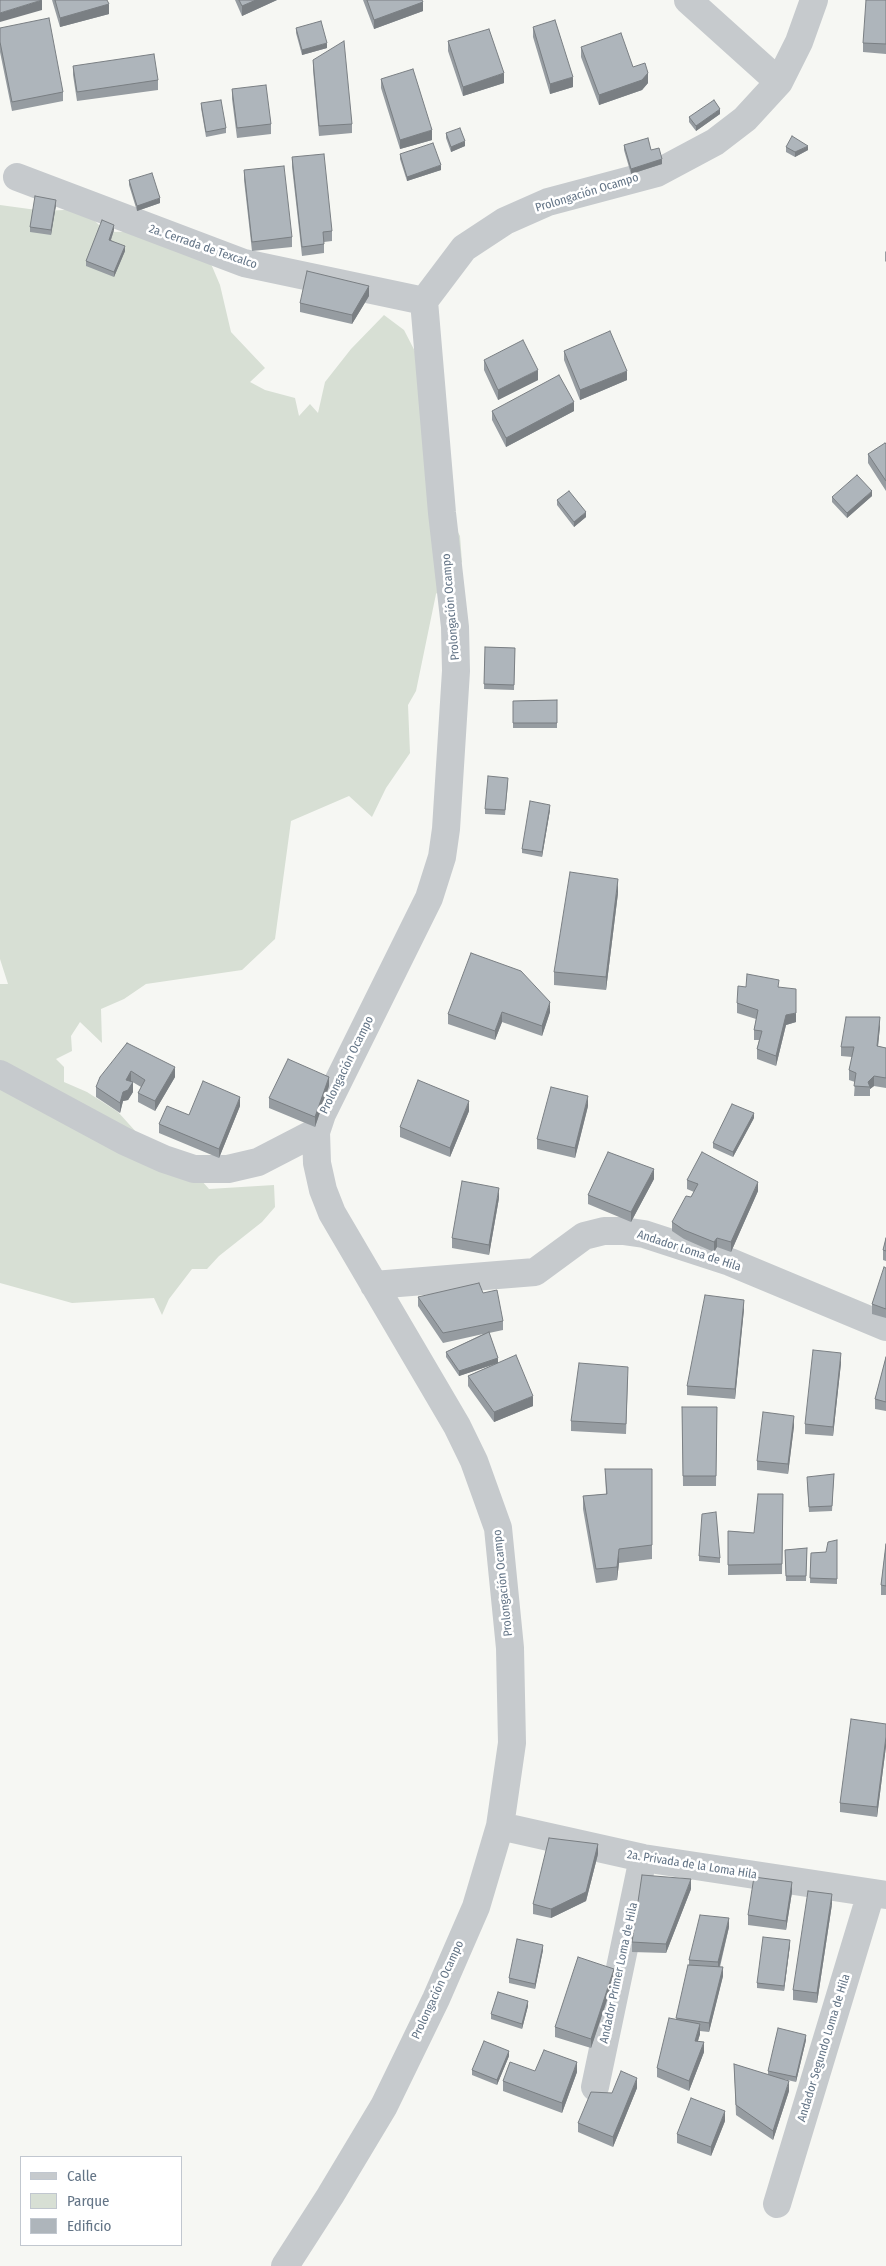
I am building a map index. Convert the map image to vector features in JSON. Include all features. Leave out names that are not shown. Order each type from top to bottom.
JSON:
[{"type":"street","points":[[688,0],[779,82]]},
{"type":"street","name":"Prolongación Ocampo","points":[[285,2266],[384,2106],[436,1999],[476,1907],[500,1826],[512,1743],[510,1648],[498,1528],[477,1468],[457,1426],[332,1213],[323,1190],[318,1163],[316,1132],[322,1114],[430,898],[442,857],[456,671],[455,628],[442,513],[424,301],[464,248],[505,221],[548,202],[657,173],[715,142],[745,119],[779,82],[799,42],[814,0]]},
{"type":"street","name":"2a. Cerrada de Texcalco","points":[[17,177],[244,264],[424,301]]},
{"type":"street","points":[[0,1074],[124,1141],[164,1159],[194,1169],[228,1169],[258,1162],[316,1132]]},
{"type":"street","name":"Andador Loma de Hila","points":[[374,1285],[535,1272],[584,1236],[604,1231],[623,1231],[644,1234],[730,1262],[886,1327]]},
{"type":"street","name":"2a. Privada de la Loma Hila","points":[[500,1826],[643,1858],[878,1894]]},
{"type":"street","name":"Andador Primer Loma de Hila","points":[[595,2087],[643,1858]]},
{"type":"street","name":"Andador Segundo Loma de Hila","points":[[777,2204],[878,1894]]},
{"type":"green space","points":[[0,205],[44,211],[83,209],[106,232],[197,231],[220,285],[231,332],[265,368],[250,382],[265,390],[295,398],[299,416],[310,404],[318,413],[325,382],[351,349],[384,315],[404,330],[421,363],[431,482],[460,536],[462,562],[436,594],[416,691],[408,705],[410,753],[386,788],[372,817],[349,796],[291,821],[275,939],[242,970],[146,984],[124,999],[101,1009],[102,1043],[80,1022],[71,1036],[72,1051],[56,1059],[64,1067],[64,1082],[87,1092],[118,1112],[157,1155],[193,1171],[209,1189],[274,1185],[275,1207],[262,1222],[219,1256],[207,1269],[192,1269],[169,1299],[162,1315],[154,1298],[72,1303],[0,1283],[0,984],[8,984],[0,959]]},
{"type":"building","points":[[0,0],[42,0],[0,13]]},
{"type":"building","points":[[55,0],[107,0],[109,4],[60,18]]},
{"type":"building","points":[[239,0],[256,0],[242,6]]},
{"type":"building","points":[[367,0],[422,0],[423,2],[374,20]]},
{"type":"building","points":[[866,0],[886,0],[886,44],[863,43]]},
{"type":"building","points":[[49,18],[63,92],[12,102],[0,42],[0,28]]},
{"type":"building","points":[[555,20],[573,77],[550,84],[533,27]]},
{"type":"building","points":[[321,21],[327,43],[302,50],[296,28]]},
{"type":"building","points":[[489,29],[504,73],[463,87],[448,41]]},
{"type":"building","points":[[621,33],[633,67],[645,63],[648,73],[642,80],[599,95],[581,47]]},
{"type":"building","points":[[344,41],[352,124],[319,126],[313,60]]},
{"type":"building","points":[[154,54],[158,80],[77,92],[73,66]]},
{"type":"building","points":[[413,69],[432,130],[400,140],[381,79]]},
{"type":"building","points":[[266,85],[271,124],[237,128],[232,89]]},
{"type":"building","points":[[221,100],[226,128],[206,132],[201,103]]},
{"type":"building","points":[[714,100],[720,109],[696,126],[689,117]]},
{"type":"building","points":[[460,128],[465,141],[451,147],[446,133]]},
{"type":"building","points":[[792,136],[808,146],[795,152],[786,147]]},
{"type":"building","points":[[648,138],[651,150],[659,148],[662,159],[631,169],[624,145]]},
{"type":"building","points":[[433,143],[441,165],[407,177],[400,154]]},
{"type":"building","points":[[324,154],[332,231],[323,232],[324,244],[302,247],[292,157]]},
{"type":"building","points":[[284,166],[292,237],[252,242],[244,170]]},
{"type":"building","points":[[152,173],[160,198],[137,206],[129,180]]},
{"type":"building","points":[[35,196],[56,200],[51,230],[30,227]]},
{"type":"building","points":[[102,220],[114,225],[109,240],[125,246],[114,272],[86,261]]},
{"type":"building","points":[[307,271],[369,286],[352,315],[300,303]]},
{"type":"building","points":[[610,331],[627,371],[580,390],[564,351]]},
{"type":"building","points":[[523,340],[538,370],[498,390],[484,360]]},
{"type":"building","points":[[559,375],[574,402],[506,438],[492,411]]},
{"type":"building","points":[[886,444],[886,481],[868,454]]},
{"type":"building","points":[[857,475],[872,491],[847,513],[832,497]]},
{"type":"building","points":[[569,491],[586,512],[574,522],[557,500]]},
{"type":"building","points":[[485,647],[515,648],[514,685],[484,684]]},
{"type":"building","points":[[557,700],[557,723],[513,723],[513,701]]},
{"type":"building","points":[[488,776],[508,778],[505,810],[485,809]]},
{"type":"building","points":[[530,801],[550,805],[542,852],[522,849]]},
{"type":"building","points":[[570,872],[618,879],[606,977],[554,972]]},
{"type":"building","points":[[471,953],[521,971],[550,1002],[542,1026],[502,1012],[495,1031],[448,1014]]},
{"type":"building","points":[[747,974],[779,980],[778,987],[796,989],[796,1013],[786,1015],[776,1056],[757,1049],[762,1031],[754,1030],[758,1010],[737,1003],[738,986],[746,987]]},
{"type":"building","points":[[846,1017],[880,1017],[877,1046],[886,1048],[886,1078],[874,1076],[868,1082],[870,1087],[854,1086],[856,1073],[849,1070],[854,1047],[841,1047]]},
{"type":"building","points":[[127,1043],[175,1067],[155,1101],[138,1093],[145,1080],[131,1071],[126,1080],[133,1082],[128,1090],[123,1092],[120,1103],[96,1087],[100,1077]]},
{"type":"building","points":[[288,1059],[329,1077],[315,1117],[269,1098]]},
{"type":"building","points":[[418,1080],[469,1101],[450,1148],[400,1127]]},
{"type":"building","points":[[203,1081],[240,1097],[219,1149],[159,1124],[167,1106],[189,1115]]},
{"type":"building","points":[[551,1087],[588,1096],[575,1148],[537,1139]]},
{"type":"building","points":[[732,1104],[754,1113],[733,1152],[713,1143]]},
{"type":"building","points":[[608,1152],[654,1169],[631,1212],[588,1195]]},
{"type":"building","points":[[702,1152],[758,1182],[731,1242],[717,1238],[714,1242],[684,1230],[672,1222],[686,1196],[691,1197],[698,1184],[687,1180]]},
{"type":"building","points":[[462,1181],[499,1188],[489,1245],[452,1238]]},
{"type":"building","points":[[886,1238],[886,1251],[883,1250]]},
{"type":"building","points":[[884,1267],[886,1268],[886,1309],[872,1304]]},
{"type":"building","points":[[479,1283],[483,1293],[497,1290],[503,1321],[443,1333],[418,1297]]},
{"type":"building","points":[[705,1295],[744,1300],[735,1389],[687,1386]]},
{"type":"building","points":[[489,1332],[498,1358],[459,1371],[446,1352]]},
{"type":"building","points":[[813,1350],[841,1353],[833,1427],[805,1424]]},
{"type":"building","points":[[516,1355],[533,1396],[494,1412],[468,1376]]},
{"type":"building","points":[[886,1357],[886,1402],[875,1399]]},
{"type":"building","points":[[579,1363],[628,1367],[626,1424],[571,1421]]},
{"type":"building","points":[[682,1407],[717,1407],[716,1476],[683,1476]]},
{"type":"building","points":[[763,1412],[794,1416],[788,1464],[757,1461]]},
{"type":"building","points":[[605,1469],[652,1469],[652,1545],[619,1549],[617,1567],[596,1569],[583,1496],[607,1494]]},
{"type":"building","points":[[834,1474],[832,1506],[809,1507],[807,1477]]},
{"type":"building","points":[[758,1494],[783,1494],[782,1564],[728,1565],[728,1531],[754,1533]]},
{"type":"building","points":[[716,1512],[720,1558],[699,1556],[702,1514]]},
{"type":"building","points":[[837,1540],[837,1579],[810,1578],[811,1553],[826,1552],[828,1542]]},
{"type":"building","points":[[886,1544],[886,1586],[881,1585]]},
{"type":"building","points":[[807,1548],[806,1576],[786,1576],[785,1550]]},
{"type":"building","points":[[851,1719],[886,1724],[877,1807],[840,1803]]},
{"type":"building","points":[[549,1838],[598,1844],[586,1892],[551,1909],[533,1904]]},
{"type":"building","points":[[642,1875],[691,1879],[666,1944],[632,1942]]},
{"type":"building","points":[[754,1877],[792,1882],[786,1921],[748,1915]]},
{"type":"building","points":[[808,1891],[832,1894],[817,1993],[793,1990]]},
{"type":"building","points":[[700,1915],[729,1918],[718,1962],[689,1960]]},
{"type":"building","points":[[763,1937],[790,1940],[784,1986],[757,1983]]},
{"type":"building","points":[[517,1939],[543,1945],[535,1984],[509,1978]]},
{"type":"building","points":[[578,1957],[614,1969],[591,2039],[555,2027]]},
{"type":"building","points":[[688,1965],[723,1967],[709,2023],[676,2018]]},
{"type":"building","points":[[498,1992],[528,2001],[522,2024],[491,2014]]},
{"type":"building","points":[[669,2018],[700,2024],[695,2041],[704,2042],[689,2081],[657,2068]]},
{"type":"building","points":[[778,2028],[806,2035],[796,2077],[768,2071]]},
{"type":"building","points":[[484,2041],[509,2051],[497,2080],[472,2070]]},
{"type":"building","points":[[544,2050],[577,2062],[562,2103],[503,2081],[510,2062],[535,2071]]},
{"type":"building","points":[[734,2064],[789,2081],[773,2131],[736,2105]]},
{"type":"building","points":[[621,2071],[637,2078],[613,2137],[578,2123],[591,2092],[612,2093]]},
{"type":"building","points":[[691,2098],[725,2111],[711,2147],[677,2134]]}]
